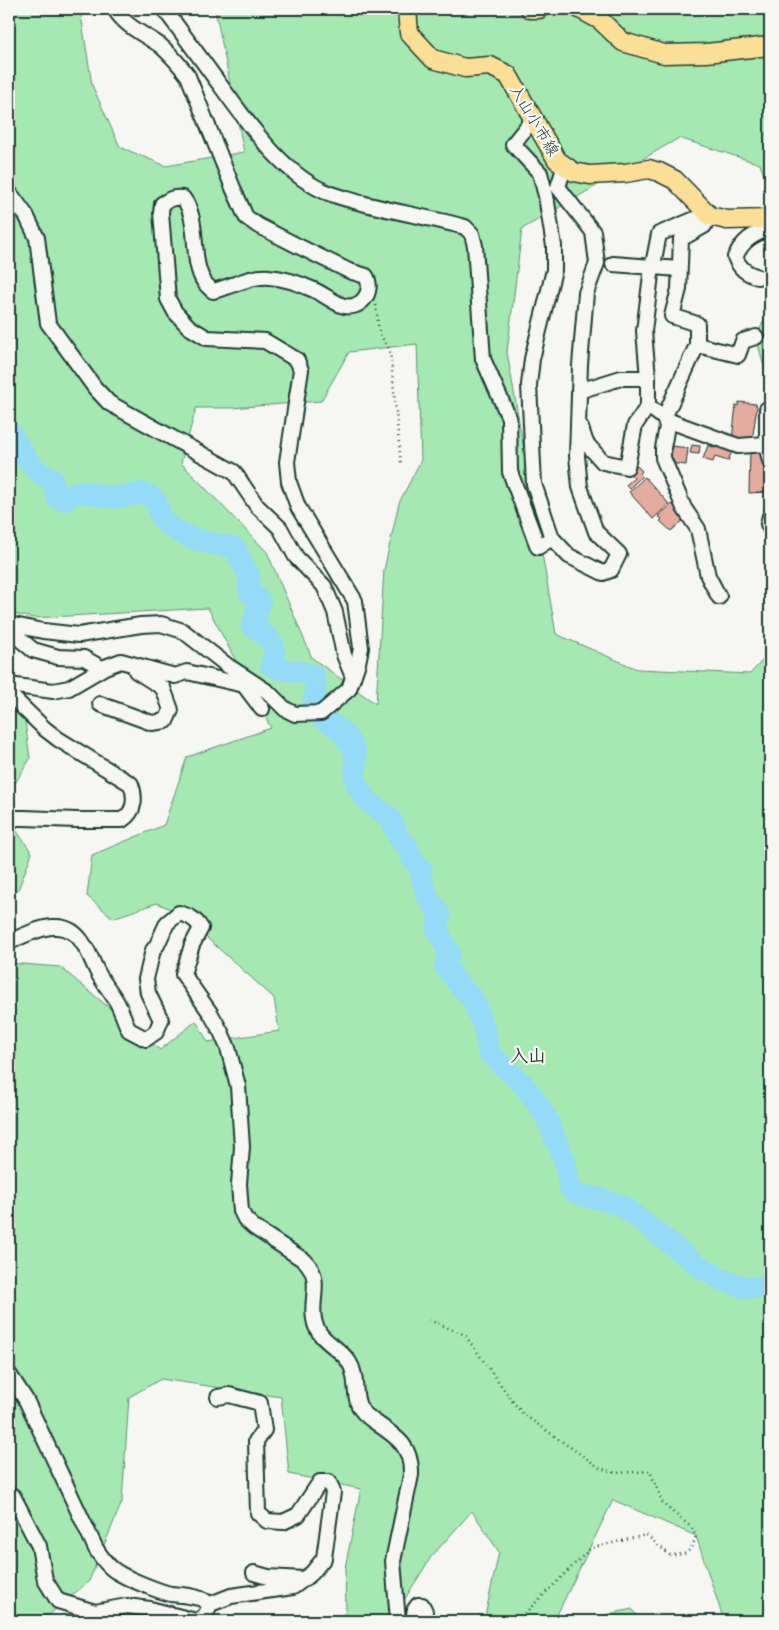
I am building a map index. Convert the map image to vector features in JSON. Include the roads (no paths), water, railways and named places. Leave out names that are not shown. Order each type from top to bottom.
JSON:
[{"type":"main road","name":"入山小市線","points":[[407,9],[409,33],[432,59],[465,68],[490,66],[508,75],[557,160],[574,172],[590,174],[625,173],[649,169],[659,172],[676,180],[710,216]]},
{"type":"main road","points":[[530,9],[539,9]]},
{"type":"main road","points":[[580,9],[600,20],[623,42],[664,54],[768,50]]},
{"type":"main road","points":[[710,216],[727,220],[770,219]]},
{"type":"street","points":[[9,624],[43,631],[79,635],[140,625],[161,624],[183,631],[232,669],[268,692],[285,709],[295,714],[321,713],[349,689],[361,648],[355,601],[298,507],[289,482],[287,462],[301,370],[300,364],[297,360],[266,341],[207,338],[189,326],[175,312],[168,299],[161,213],[162,204],[176,197],[183,198],[187,204],[192,218],[199,270],[204,282],[213,291],[251,278],[269,277],[313,289],[343,306],[360,303],[366,298],[369,292],[368,279],[366,276],[349,271],[300,247],[246,217],[188,76],[162,47],[124,20],[116,9]]},
{"type":"street","points":[[164,9],[249,123],[275,154],[306,181],[330,193],[382,208],[465,226],[472,234],[475,246],[483,359],[509,418],[510,472],[538,547],[552,538]]},
{"type":"street","points":[[533,119],[513,144],[540,173],[546,196],[554,246],[554,270],[532,359],[529,385],[534,484],[552,538],[569,556],[603,573],[611,570],[619,554],[596,532],[580,487],[577,456],[580,365],[586,293],[597,263],[593,232],[558,187],[565,165]]},
{"type":"street","points":[[9,192],[26,215],[37,238],[48,323],[95,388],[109,403],[234,472],[257,506],[280,528],[296,557],[324,586],[335,612],[344,655],[353,677]]},
{"type":"street","points":[[578,424],[583,430],[586,443],[603,462],[627,467],[634,426],[648,406],[644,331],[659,234],[694,219],[710,216]]},
{"type":"street","points":[[710,216],[704,226],[681,239],[678,289],[672,316],[697,324],[697,344],[664,418],[667,426],[662,448],[663,458],[684,508],[698,529],[708,576],[719,597]]},
{"type":"street","points":[[758,277],[745,272],[738,265],[735,258],[741,244],[770,228]]},
{"type":"street","points":[[613,264],[680,269]]},
{"type":"street","points":[[697,344],[738,355],[743,341],[756,337]]},
{"type":"street","points":[[579,391],[621,378],[648,378]]},
{"type":"street","points":[[648,406],[664,418],[738,446],[768,437]]},
{"type":"street","points":[[767,409],[770,461]]},
{"type":"street","points":[[770,516],[768,524],[770,528]]},
{"type":"street","points":[[9,630],[33,650],[58,656],[84,658],[102,668]]},
{"type":"street","points":[[9,685],[53,691],[69,688],[102,668],[121,661],[175,676],[187,672],[244,685]]},
{"type":"street","points":[[100,704],[152,723],[166,721],[171,710],[163,688],[131,669],[131,664]]},
{"type":"street","points":[[232,669],[262,709]]},
{"type":"street","points":[[9,694],[58,739],[131,784],[134,792],[134,801],[128,816],[122,820],[16,818],[9,822]]},
{"type":"street","points":[[9,942],[47,927],[72,930],[84,944],[97,971],[116,1000],[129,1030],[146,1039],[156,1032],[161,1020],[148,993],[146,979],[152,950],[167,923],[178,913],[192,917],[198,922],[201,928],[192,945],[183,974],[221,1032],[228,1048],[238,1086],[242,1147],[239,1184],[241,1212],[255,1228],[311,1267],[316,1291],[313,1318],[316,1327],[324,1339],[348,1360],[351,1365],[360,1408],[370,1419],[401,1441],[406,1448],[411,1463],[411,1475],[393,1561],[398,1621]]},
{"type":"street","points":[[9,1374],[26,1400],[96,1549],[104,1561],[116,1572],[168,1593],[199,1598],[205,1601],[208,1605],[207,1613],[202,1619],[196,1621],[150,1609],[127,1606],[95,1612],[58,1602],[45,1580],[39,1546],[13,1496],[9,1494]]},
{"type":"street","points":[[208,1605],[231,1596],[293,1587],[312,1573],[324,1558],[333,1492],[329,1482],[320,1482],[298,1515],[283,1522],[267,1522],[258,1513],[256,1441],[264,1430],[260,1403],[229,1395],[218,1397]]},
{"type":"street","points":[[254,1573],[268,1577],[304,1579]]},
{"type":"street","points":[[413,1621],[415,1609],[418,1605],[422,1605],[424,1621]]},
{"type":"waterway","points":[[9,430],[32,466],[45,476],[52,478],[57,498],[65,500],[71,495],[82,492],[114,497],[142,493],[153,498],[165,522],[180,533],[198,540],[235,548],[249,575],[249,592],[260,601],[252,626],[264,634],[274,648],[271,665],[280,669],[303,672],[314,676],[316,689],[313,705],[323,719],[347,737],[356,754],[355,779],[358,788],[368,801],[390,818],[399,838],[407,846],[412,858],[421,869],[422,881],[428,897],[440,915],[437,929],[449,953],[445,966],[463,990],[472,997],[485,1031],[489,1053],[524,1085],[545,1115],[565,1161],[570,1188],[574,1192],[587,1197],[623,1206],[697,1265],[721,1279],[747,1288],[770,1286]]},
{"type":"district","name":"入山","points":[[528,1056]]}]
